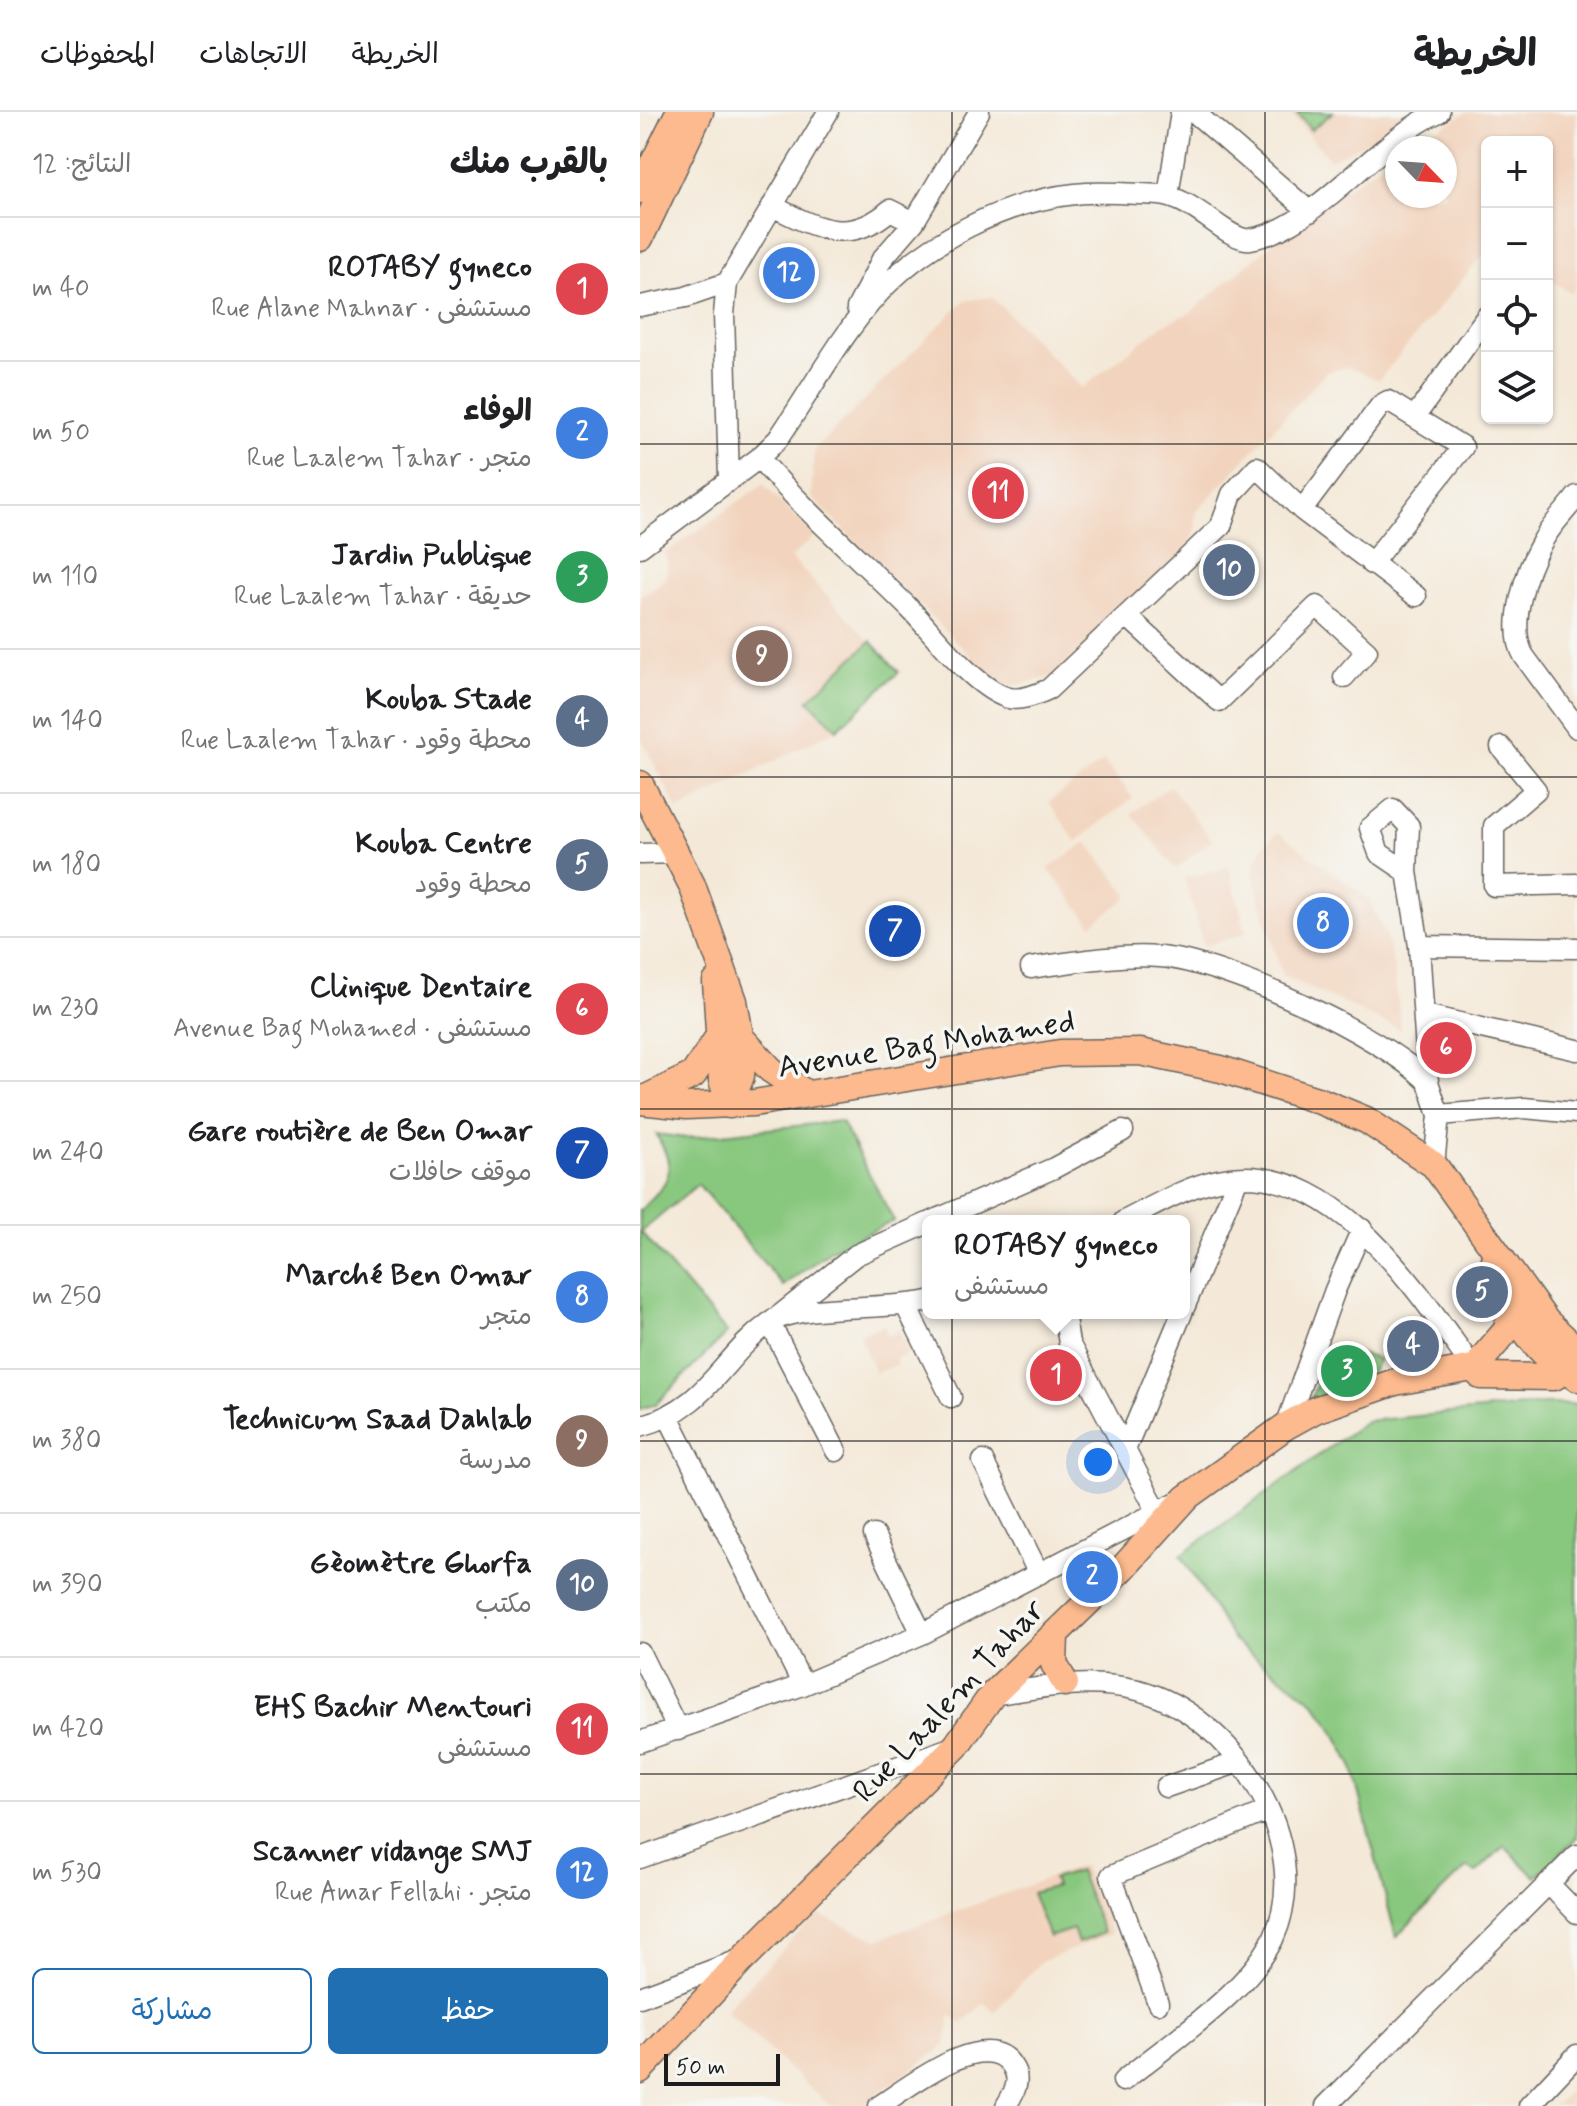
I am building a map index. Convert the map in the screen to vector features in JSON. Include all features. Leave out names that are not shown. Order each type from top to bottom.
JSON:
[{"type":"main road","points":[[640,190],[679,112]]},
{"type":"main road","points":[[640,238],[700,112]]},
{"type":"main road","points":[[640,784],[678,853],[706,924],[718,998],[730,1038],[722,1080],[730,1105]]},
{"type":"main road","points":[[730,1038],[807,1094]]},
{"type":"main road","points":[[640,1100],[693,1075],[730,1038]]},
{"type":"main road","name":"Avenue Bag Mohamed","points":[[640,1100],[687,1106],[730,1105],[1020,1057],[1105,1051],[1140,1052],[1221,1069],[1320,1101],[1366,1120],[1434,1165],[1546,1321],[1570,1361]]},
{"type":"main road","points":[[1491,1247],[1511,1313],[1506,1331],[1478,1364],[1481,1376],[1554,1377],[1570,1361],[1511,1313]]},
{"type":"main road","name":"Rue Laalem Tahar","points":[[743,1959],[956,1746],[992,1695],[1055,1636],[1186,1498],[1286,1426],[1344,1398],[1395,1382],[1478,1364]]},
{"type":"main road","points":[[1055,1636],[1054,1664],[1065,1683]]},
{"type":"main road","points":[[640,2070],[743,1959]]},
{"type":"street","points":[[729,479],[724,314],[727,283],[828,112]]},
{"type":"street","points":[[839,349],[882,259],[914,222],[979,112]]},
{"type":"street","points":[[1168,196],[1181,112]]},
{"type":"street","points":[[1194,112],[1310,212]]},
{"type":"street","points":[[640,547],[759,458],[778,439],[876,296],[895,276],[921,256],[985,221],[1027,203],[1075,194],[1168,196],[1185,200],[1246,240],[1261,237],[1310,212],[1400,134],[1439,112]]},
{"type":"street","points":[[772,206],[825,230],[855,230],[876,222],[890,210],[914,222]]},
{"type":"street","points":[[640,306],[686,297],[727,283]]},
{"type":"street","points":[[1416,415],[1481,324]]},
{"type":"street","points":[[1302,510],[1381,405],[1388,401],[1416,415],[1463,447],[1371,564]]},
{"type":"street","points":[[759,458],[802,507],[877,576],[981,681],[1005,698],[1031,697],[1049,689],[1221,526],[1232,494],[1257,467],[1302,510],[1416,596]]},
{"type":"street","points":[[1577,496],[1542,542],[1517,612],[1516,631],[1517,644],[1524,656],[1577,728]]},
{"type":"street","points":[[1127,616],[1219,701],[1317,606],[1367,651],[1344,677]]},
{"type":"street","points":[[1501,747],[1536,790],[1494,826],[1494,886],[1577,884]]},
{"type":"street","points":[[640,854],[678,853]]},
{"type":"street","points":[[1407,872],[1419,946],[1428,1082],[1439,1115],[1434,1165]]},
{"type":"street","points":[[1419,946],[1577,948]]},
{"type":"street","points":[[1031,968],[1141,957],[1188,961],[1255,983],[1403,1058],[1428,1082]]},
{"type":"street","points":[[1425,1015],[1577,1050]]},
{"type":"street","points":[[1439,1115],[1524,1108],[1576,1113]]},
{"type":"street","points":[[947,1215],[1054,1168],[1123,1131]]},
{"type":"street","points":[[1136,1215],[1180,1193],[1221,1179],[1238,1178],[1293,1187],[1362,1229],[1394,1260],[1478,1364]]},
{"type":"street","points":[[1190,1294],[1238,1178]]},
{"type":"street","points":[[640,1426],[669,1418],[720,1375],[770,1323],[856,1255],[922,1226]]},
{"type":"street","points":[[1286,1426],[1335,1290],[1362,1229]]},
{"type":"street","points":[[770,1323],[794,1313],[922,1302]]},
{"type":"street","points":[[906,1306],[951,1397]]},
{"type":"street","points":[[1065,1319],[1069,1343],[1157,1511]]},
{"type":"street","points":[[1125,1450],[1180,1319]]},
{"type":"street","points":[[770,1323],[836,1451]]},
{"type":"street","points":[[669,1418],[803,1685]]},
{"type":"street","points":[[983,1461],[1039,1574]]},
{"type":"street","points":[[640,1742],[803,1685],[922,1634],[1186,1498]]},
{"type":"street","points":[[874,1535],[922,1634]]},
{"type":"street","points":[[640,1653],[678,1730]]},
{"type":"street","points":[[992,1695],[1065,1683],[1135,1690],[1184,1708],[1239,1762],[1269,1810],[1280,1839],[1285,1870],[1281,1918],[1272,1942],[1230,1992],[1123,2081]]},
{"type":"street","points":[[640,1858],[956,1746]]},
{"type":"street","points":[[1166,1787],[1239,1762]]},
{"type":"street","points":[[1158,2003],[1111,1876],[1269,1810]]},
{"type":"street","points":[[1326,2106],[1577,1855]]},
{"type":"street","points":[[1548,1883],[1577,1913]]},
{"type":"street","name":"Rue Laalem Tahar","points":[[640,1997],[743,1959]]},
{"type":"street","points":[[879,2106],[953,2060],[987,2052],[1009,2061],[1016,2072],[1017,2084],[1006,2106]]},
{"type":"street","points":[[1529,2106],[1577,2055]]},
{"type":"shaded area","points":[[1289,112],[1426,112],[1330,160]]},
{"type":"shaded area","points":[[1468,112],[1577,112],[1577,286],[1571,293],[1553,282],[1553,136],[1481,136],[1481,257],[1379,380],[1348,367],[1326,372],[1196,512],[1196,530],[1183,553],[1051,677],[1011,686],[995,680],[811,497],[814,450],[964,301],[992,297],[1082,388],[1161,326],[1191,312],[1293,226],[1385,161],[1385,208],[1457,208],[1457,136],[1425,136]]},
{"type":"shaded area","points":[[763,484],[815,536],[791,558],[899,672],[837,729],[678,810],[640,736],[640,595],[651,591],[665,578],[668,566],[665,554]]},
{"type":"shaded area","points":[[1104,761],[1133,798],[1076,842],[1049,802]]},
{"type":"shaded area","points":[[1170,786],[1212,840],[1176,869],[1131,813]]},
{"type":"shaded area","points":[[1278,832],[1368,898],[1385,933],[1393,964],[1401,1030],[1282,975],[1252,873],[1261,849]]},
{"type":"shaded area","points":[[1087,842],[1129,896],[1092,925],[1048,869]]},
{"type":"shaded area","points":[[1229,867],[1246,933],[1204,946],[1184,878]]},
{"type":"shaded area","points":[[884,1325],[888,1337],[899,1330],[910,1353],[895,1360],[897,1364],[875,1373],[859,1335]]},
{"type":"shaded area","points":[[1083,1865],[1094,1893],[1099,1891],[1111,1934],[1041,1962],[994,2012],[984,2003],[961,2024],[950,2014],[946,2045],[861,2106],[830,2106],[725,2010],[817,1914],[877,1940]]},
{"type":"shaded area","points":[[1577,2081],[1577,2106],[1554,2106],[1566,2095]]},
{"type":"green space","points":[[1296,112],[1333,112],[1311,130]]},
{"type":"green space","points":[[871,641],[899,672],[837,729],[808,700]]},
{"type":"green space","points":[[841,1121],[894,1221],[831,1250],[783,1286],[698,1184],[641,1232],[727,1333],[656,1404],[640,1409],[640,1211],[664,1184],[669,1168],[656,1134],[686,1138]]},
{"type":"green space","points":[[1332,1347],[1379,1359],[1367,1382],[1308,1405]]},
{"type":"green space","points":[[1545,1404],[1577,1404],[1577,1837],[1536,1877],[1504,1846],[1476,1873],[1467,1867],[1396,1937],[1351,1764],[1333,1729],[1315,1703],[1234,1641],[1181,1555],[1366,1421]]},
{"type":"green space","points":[[1079,1871],[1103,1933],[1078,1943],[1073,1929],[1049,1937],[1032,1893],[1056,1886],[1053,1879]]},
{"type":"place","name":"Scanner vidange SMJ","points":[[789,273]]},
{"type":"place","name":"EHS Bachir Mentouri","points":[[998,493]]},
{"type":"place","name":"Gèomètre Ghorfa","points":[[1229,570]]},
{"type":"place","name":"Technicum Saad Dahlab","points":[[762,656]]},
{"type":"place","name":"Marché Ben Omar","points":[[1323,923]]},
{"type":"place","name":"Gare routière de Ben Omar","points":[[895,931]]},
{"type":"place","name":"Clinique Dentaire","points":[[1446,1048]]},
{"type":"place","name":"Kouba Centre","points":[[1482,1292]]},
{"type":"place","name":"Kouba Stade","points":[[1413,1346]]},
{"type":"place","name":"Jardin Publique","points":[[1347,1371]]},
{"type":"place","name":"ROTABY gyneco","points":[[1056,1375]]},
{"type":"place","name":"الوفاء","points":[[1092,1577]]}]
